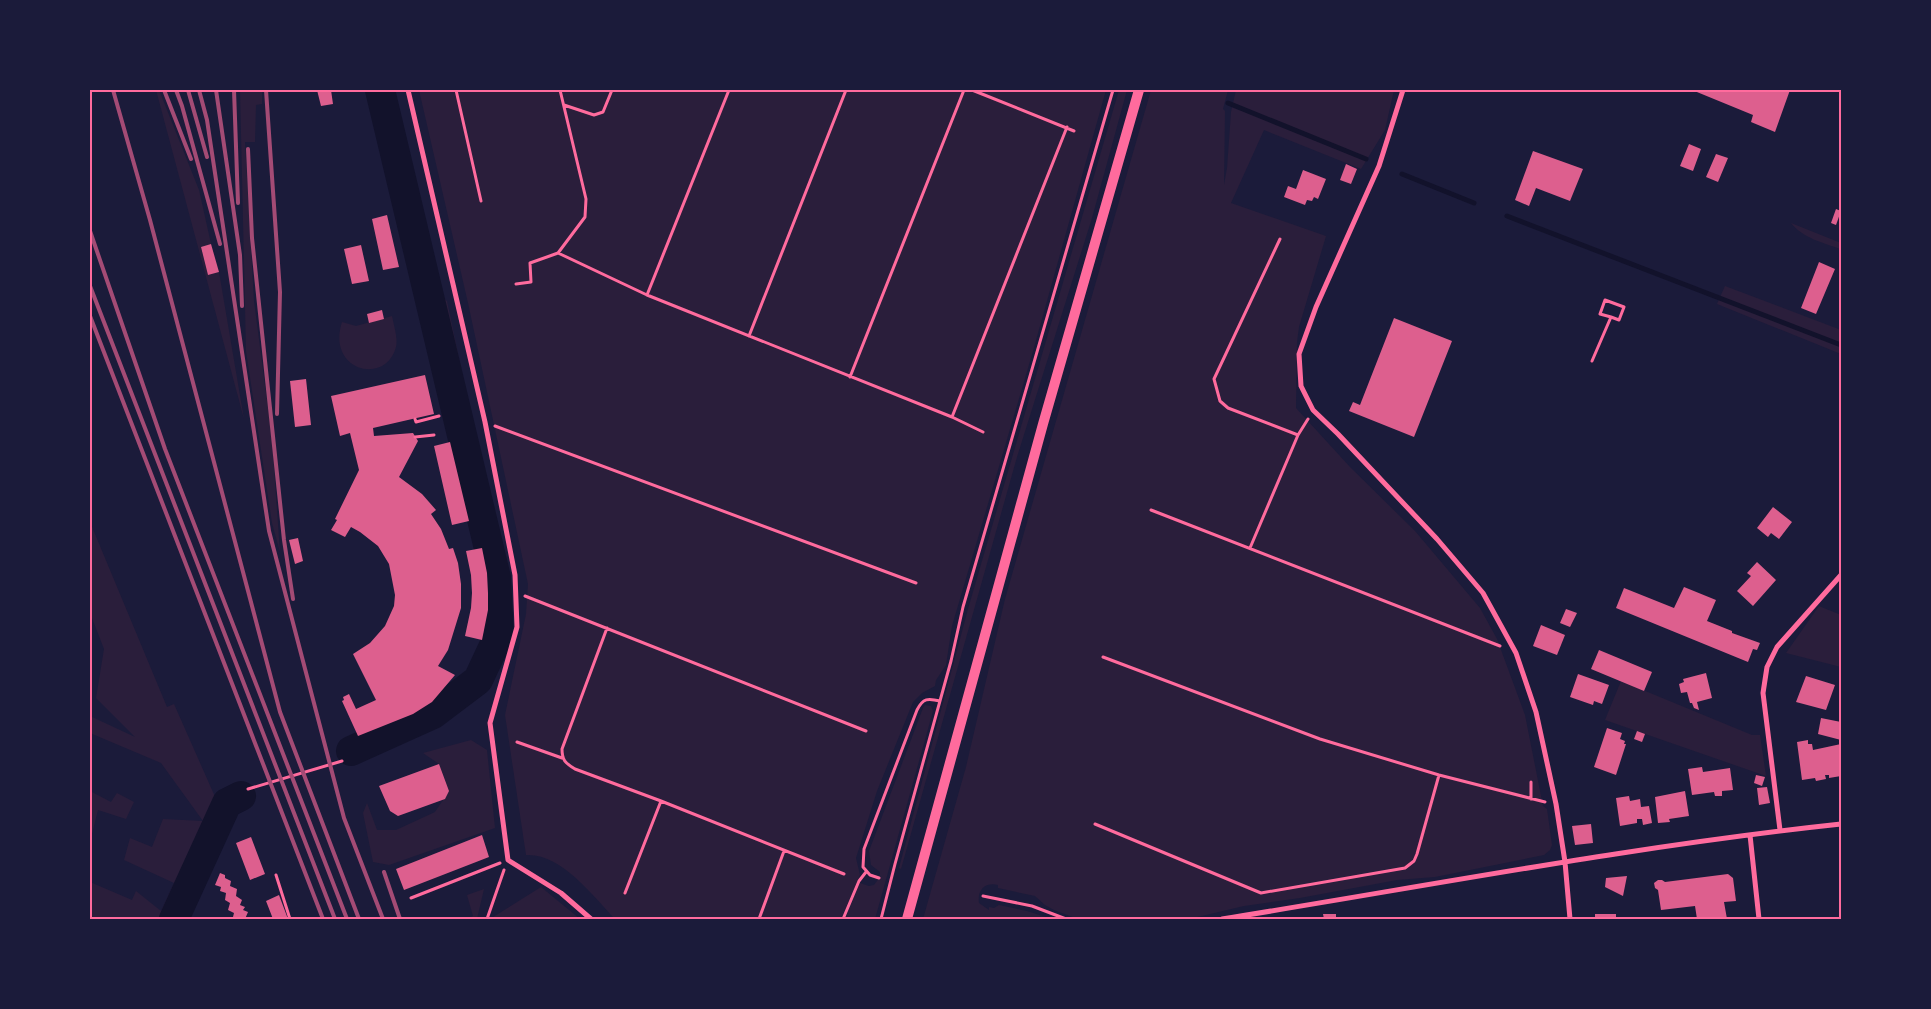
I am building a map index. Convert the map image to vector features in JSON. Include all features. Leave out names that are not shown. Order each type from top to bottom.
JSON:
[{"type":"main road","points":[[907,919],[1037,443],[1138,90]]},
{"type":"street","points":[[408,90],[485,422],[514,575],[517,627],[490,724],[508,860],[561,893],[591,919]]},
{"type":"street","points":[[1404,90],[1379,166],[1316,307],[1299,354],[1301,386],[1313,410],[1431,532],[1478,586],[1516,652],[1536,712],[1556,804],[1565,862],[1570,919]]},
{"type":"street","points":[[1780,830],[1764,703],[1764,677],[1770,659],[1777,647],[1841,576]]},
{"type":"street","points":[[1222,919],[1565,862],[1780,830],[1841,824]]},
{"type":"street","points":[[1750,835],[1759,919]]},
{"type":"path","points":[[456,90],[481,201]]},
{"type":"path","points":[[516,284],[531,282],[530,263],[558,253],[585,217],[586,199],[560,90]]},
{"type":"path","points":[[564,105],[594,115],[603,112],[612,90]]},
{"type":"path","points":[[647,295],[729,90]]},
{"type":"path","points":[[749,336],[846,90]]},
{"type":"path","points":[[850,377],[964,90]]},
{"type":"path","points":[[972,90],[1074,132]]},
{"type":"path","points":[[881,919],[951,661],[963,607],[1113,90]]},
{"type":"path","points":[[952,417],[1067,128]]},
{"type":"path","points":[[1280,239],[1214,379],[1220,401],[1228,408],[1298,435]]},
{"type":"path","points":[[558,253],[647,295],[952,417],[983,432]]},
{"type":"path","points":[[1605,300],[1624,307],[1619,320],[1611,317],[1600,314],[1605,300]]},
{"type":"path","points":[[1592,361],[1611,317]]},
{"type":"path","points":[[1250,548],[1298,435],[1313,410]]},
{"type":"path","points":[[415,418],[416,422],[439,416]]},
{"type":"path","points":[[485,422],[916,583]]},
{"type":"path","points":[[416,437],[434,435]]},
{"type":"path","points":[[1151,510],[1516,652]]},
{"type":"path","points":[[515,592],[866,731]]},
{"type":"path","points":[[562,758],[562,748],[607,628]]},
{"type":"path","points":[[1103,657],[1320,739],[1439,775],[1556,804]]},
{"type":"path","points":[[879,878],[866,872],[863,861],[864,849],[917,710],[922,701],[928,698],[940,701]]},
{"type":"path","points":[[517,742],[562,758],[575,769],[844,874]]},
{"type":"path","points":[[248,789],[342,761]]},
{"type":"path","points":[[1095,824],[1261,892],[1405,868],[1414,861],[1417,854],[1439,775]]},
{"type":"path","points":[[1531,782],[1531,799]]},
{"type":"path","points":[[625,893],[661,801]]},
{"type":"path","points":[[759,919],[784,851]]},
{"type":"path","points":[[411,898],[508,860]]},
{"type":"path","points":[[487,919],[508,860]]},
{"type":"path","points":[[843,919],[859,880],[866,872]]},
{"type":"path","points":[[276,875],[290,919]]},
{"type":"path","points":[[983,896],[1032,906],[1066,919]]},
{"type":"shaded area","points":[[156,90],[159,90],[199,190],[211,244],[201,248],[208,275],[219,272],[244,419]]},
{"type":"shaded area","points":[[240,90],[262,90],[262,104],[256,105],[255,142],[245,142],[254,301],[272,439],[280,552],[272,523],[246,351]]},
{"type":"shaded area","points":[[372,90],[392,90],[430,273],[416,275]]},
{"type":"shaded area","points":[[419,90],[1106,90],[1033,351],[952,626],[946,665],[936,680],[935,686],[922,693],[913,702],[877,791],[856,858],[860,875],[841,919],[615,919],[564,868],[539,856],[526,855],[505,715],[526,614],[528,584],[468,303]]},
{"type":"shaded area","points":[[1119,90],[1127,90],[1092,218],[1017,457],[901,869],[899,868],[968,609]]},
{"type":"shaded area","points":[[1151,90],[1228,90],[1223,109],[1225,111],[1224,185],[1231,112],[1236,90],[1394,90],[1385,130],[1361,169],[1264,130],[1231,203],[1326,236],[1299,327],[1296,408],[1350,467],[1415,531],[1480,608],[1497,639],[1525,715],[1543,806],[1547,809],[1552,845],[1550,850],[1544,855],[1435,877],[1397,880],[1244,906],[1189,919],[1078,919],[1054,910],[1035,896],[998,888],[998,885],[993,884],[983,888],[979,894],[979,903],[989,910],[989,907],[994,908],[999,905],[1052,919],[923,919],[966,767],[1005,599]]},
{"type":"shaded area","points":[[1791,223],[1841,243],[1841,249],[1801,233]]},
{"type":"shaded area","points":[[1725,286],[1841,330],[1841,354],[1717,304]]},
{"type":"shaded area","points":[[436,291],[447,301],[509,598],[491,598],[491,574],[450,433],[447,401],[427,338],[419,293]]},
{"type":"shaded area","points":[[392,316],[396,332],[396,347],[390,359],[381,366],[370,369],[359,368],[349,362],[342,352],[339,339],[342,322],[356,326]]},
{"type":"shaded area","points":[[90,522],[167,707],[174,704],[220,808],[169,919],[90,919],[90,882],[132,900],[136,891],[161,911],[174,883],[124,860],[130,838],[152,847],[163,819],[203,821],[161,763],[90,733],[90,716],[135,737],[96,698],[104,649],[90,613]]},
{"type":"shaded area","points":[[1819,606],[1841,615],[1841,667],[1786,653]]},
{"type":"shaded area","points":[[1621,681],[1752,735],[1760,735],[1766,776],[1605,720]]},
{"type":"shaded area","points":[[925,705],[931,706],[933,711],[875,919],[845,919],[860,883],[869,886],[874,885],[880,877],[880,872],[871,865],[869,851]]},
{"type":"shaded area","points":[[471,740],[487,750],[495,828],[389,865],[373,862],[363,813],[367,803],[377,830],[396,830],[435,812],[449,791],[439,764],[423,753]]},
{"type":"shaded area","points":[[90,791],[111,802],[117,793],[134,802],[126,819],[98,810],[91,838]]},
{"type":"shaded area","points":[[541,887],[580,919],[490,919]]},
{"type":"shaded area","points":[[484,889],[477,919],[467,919],[473,916],[467,895]]},
{"type":"building","points":[[317,90],[331,90],[333,104],[321,106]]},
{"type":"building","points":[[1692,90],[1790,90],[1775,132],[1751,122],[1753,115]]},
{"type":"building","points":[[1689,144],[1701,149],[1693,171],[1680,166]]},
{"type":"building","points":[[1533,151],[1583,169],[1570,201],[1536,188],[1529,206],[1515,200]]},
{"type":"building","points":[[1716,154],[1728,158],[1718,182],[1706,177]]},
{"type":"building","points":[[1346,164],[1357,169],[1351,184],[1340,180]]},
{"type":"building","points":[[1303,170],[1326,179],[1318,199],[1314,197],[1312,201],[1307,200],[1305,205],[1284,197],[1288,186],[1296,189]]},
{"type":"building","points":[[1836,209],[1841,211],[1836,225],[1831,223]]},
{"type":"building","points":[[387,215],[399,267],[383,270],[372,219]]},
{"type":"building","points":[[211,244],[219,272],[208,275],[201,247]]},
{"type":"building","points":[[361,245],[369,281],[352,284],[344,249]]},
{"type":"building","points":[[1819,262],[1835,269],[1816,314],[1801,308]]},
{"type":"building","points":[[382,310],[384,319],[369,323],[367,314]]},
{"type":"building","points":[[1394,318],[1452,341],[1414,437],[1349,411],[1353,402],[1360,405]]},
{"type":"building","points":[[425,375],[434,414],[373,428],[374,436],[413,433],[418,441],[399,477],[422,494],[436,510],[431,514],[441,529],[449,549],[453,548],[458,563],[461,584],[461,608],[448,650],[438,666],[455,675],[432,702],[413,714],[358,736],[342,701],[344,700],[343,697],[349,694],[356,709],[376,700],[353,654],[370,643],[385,626],[394,606],[395,595],[389,564],[378,546],[351,527],[345,537],[331,530],[359,470],[350,433],[340,436],[331,396]]},
{"type":"building","points":[[306,379],[311,425],[295,427],[290,381]]},
{"type":"building","points":[[450,442],[469,521],[452,525],[434,446]]},
{"type":"building","points":[[1773,507],[1792,522],[1779,539],[1771,533],[1768,537],[1757,528]]},
{"type":"building","points":[[298,538],[303,561],[295,564],[289,540]]},
{"type":"building","points":[[482,548],[487,573],[488,610],[482,640],[465,636],[472,593],[471,575],[466,551]]},
{"type":"building","points":[[1757,562],[1776,580],[1753,606],[1737,591],[1751,576],[1747,573]]},
{"type":"building","points":[[1684,587],[1716,600],[1707,621],[1760,643],[1757,650],[1753,649],[1748,662],[1616,608],[1624,588],[1674,608]]},
{"type":"building","points":[[1566,609],[1577,613],[1570,627],[1560,623]]},
{"type":"building","points":[[1541,625],[1565,635],[1557,655],[1533,646]]},
{"type":"building","points":[[1599,650],[1652,672],[1644,691],[1591,669]]},
{"type":"building","points":[[1706,673],[1712,698],[1697,702],[1699,710],[1690,703],[1687,692],[1681,693],[1679,684],[1684,682],[1683,679]]},
{"type":"building","points":[[1578,674],[1609,685],[1602,704],[1594,701],[1593,705],[1570,697]]},
{"type":"building","points":[[1806,676],[1835,685],[1826,710],[1796,702]]},
{"type":"building","points":[[1821,718],[1841,722],[1841,740],[1818,734]]},
{"type":"building","points":[[1607,728],[1622,733],[1620,739],[1625,741],[1624,744],[1626,744],[1616,775],[1594,767]]},
{"type":"building","points":[[1637,731],[1645,734],[1642,742],[1634,739]]},
{"type":"building","points":[[1808,740],[1808,744],[1812,744],[1813,750],[1841,744],[1841,776],[1829,778],[1829,775],[1825,775],[1826,779],[1816,781],[1815,778],[1802,780],[1797,742]]},
{"type":"building","points":[[439,764],[449,791],[445,799],[398,816],[390,811],[379,786]]},
{"type":"building","points":[[1702,767],[1703,772],[1730,768],[1733,790],[1722,791],[1722,796],[1715,796],[1714,792],[1692,795],[1688,769]]},
{"type":"building","points":[[1756,775],[1765,777],[1762,786],[1754,783]]},
{"type":"building","points":[[1767,787],[1770,803],[1759,805],[1757,788]]},
{"type":"building","points":[[1685,791],[1689,816],[1669,819],[1670,822],[1658,823],[1655,797]]},
{"type":"building","points":[[1629,796],[1630,801],[1640,799],[1641,807],[1649,806],[1652,823],[1643,825],[1642,819],[1637,819],[1637,823],[1620,826],[1616,798]]},
{"type":"building","points":[[1591,824],[1593,843],[1575,845],[1572,826]]},
{"type":"building","points":[[482,835],[489,857],[404,890],[396,869]]},
{"type":"building","points":[[251,837],[265,874],[250,880],[236,843]]},
{"type":"building","points":[[220,873],[231,881],[230,886],[237,889],[236,896],[242,900],[240,905],[245,907],[243,910],[248,912],[245,919],[233,917],[234,913],[228,910],[230,903],[225,900],[226,893],[220,891],[221,887],[215,885]]},
{"type":"building","points":[[1728,874],[1733,878],[1736,901],[1724,902],[1727,919],[1697,919],[1695,906],[1661,910],[1658,890],[1655,888],[1654,883],[1658,880],[1665,882]]},
{"type":"building","points":[[1627,876],[1623,896],[1605,887],[1606,878]]},
{"type":"building","points":[[279,895],[288,919],[273,919],[266,901]]},
{"type":"building","points":[[1323,914],[1336,914],[1336,919],[1324,919]]},
{"type":"building","points":[[1595,914],[1616,914],[1616,919],[1595,919]]},
{"type":"waterway","points":[[351,751],[433,714],[478,680],[499,635],[496,578],[380,90]]},
{"type":"waterway","points":[[1228,103],[1366,159]]},
{"type":"waterway","points":[[1402,174],[1474,203]]},
{"type":"waterway","points":[[1507,216],[1841,345]]},
{"type":"waterway","points":[[174,919],[227,803],[241,796]]},
{"type":"railway","points":[[113,90],[150,220],[280,712],[359,919]]},
{"type":"railway","points":[[164,90],[191,159]]},
{"type":"railway","points":[[176,90],[220,244]]},
{"type":"railway","points":[[188,90],[207,157]]},
{"type":"railway","points":[[199,90],[207,120],[269,531],[344,818],[383,919]]},
{"type":"railway","points":[[216,90],[240,255],[242,306]]},
{"type":"railway","points":[[234,90],[238,203]]},
{"type":"railway","points":[[266,90],[280,292],[277,414]]},
{"type":"railway","points":[[248,149],[252,238],[284,540],[293,599]]},
{"type":"railway","points":[[90,231],[165,449],[347,919]]},
{"type":"railway","points":[[90,286],[335,919]]},
{"type":"railway","points":[[90,316],[323,919]]},
{"type":"railway","points":[[384,872],[400,919]]}]
